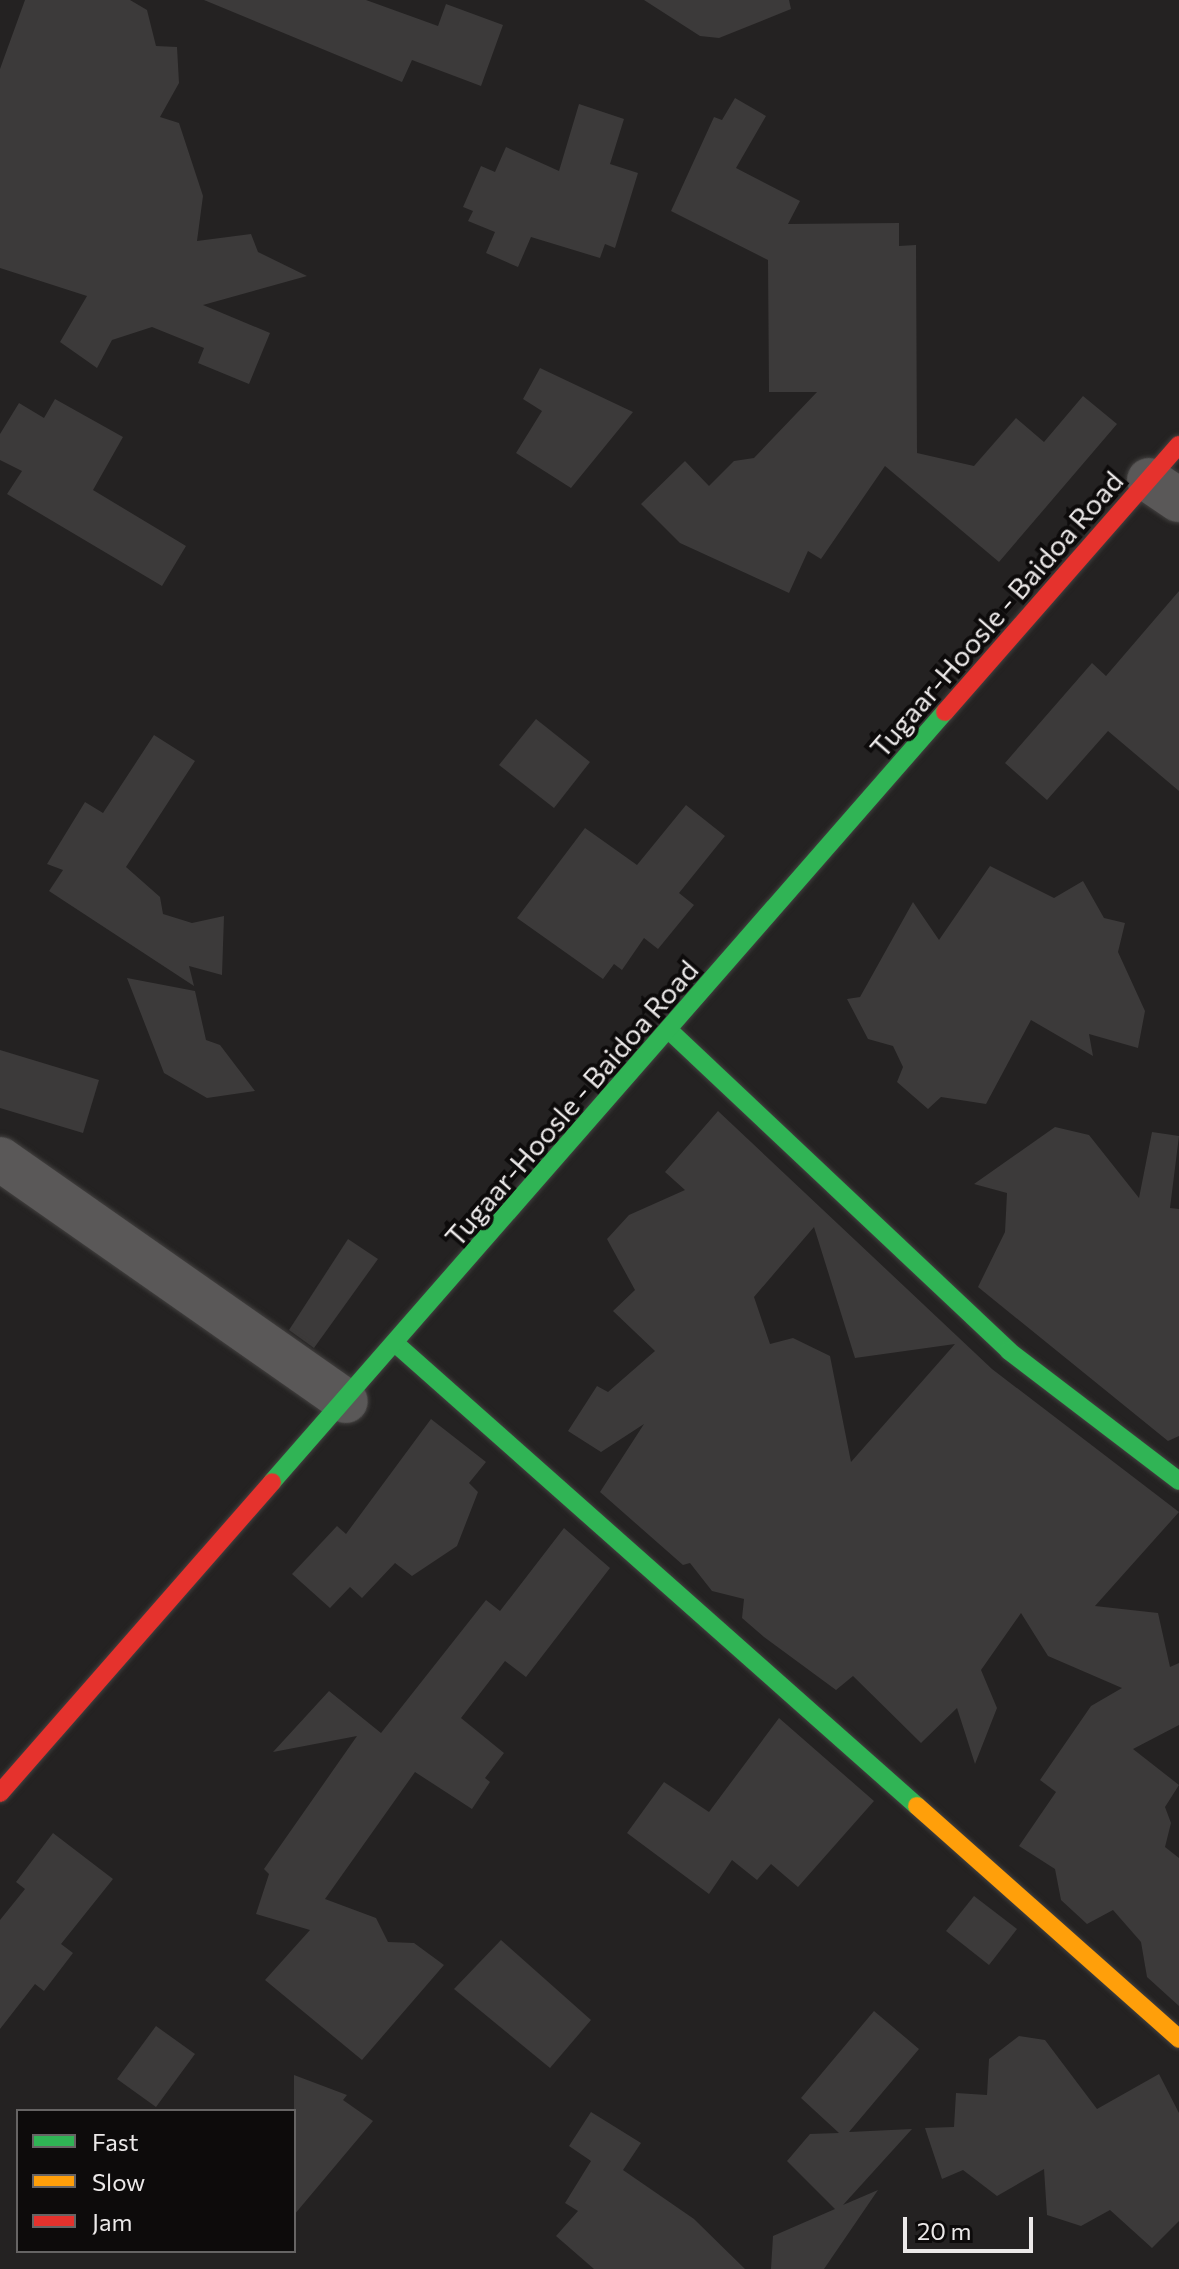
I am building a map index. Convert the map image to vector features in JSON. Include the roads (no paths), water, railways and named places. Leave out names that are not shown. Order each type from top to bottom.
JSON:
[{"type":"main road","name":"Tugaar-Hoosle - Baidoa Road","points":[[0,1793],[672,1033],[1164,490],[1179,445]]},
{"type":"main road","points":[[672,1033],[1009,1351],[1179,1481]]},
{"type":"main road","points":[[396,1344],[1179,2039]]},
{"type":"street","points":[[0,1159],[346,1401]]}]
